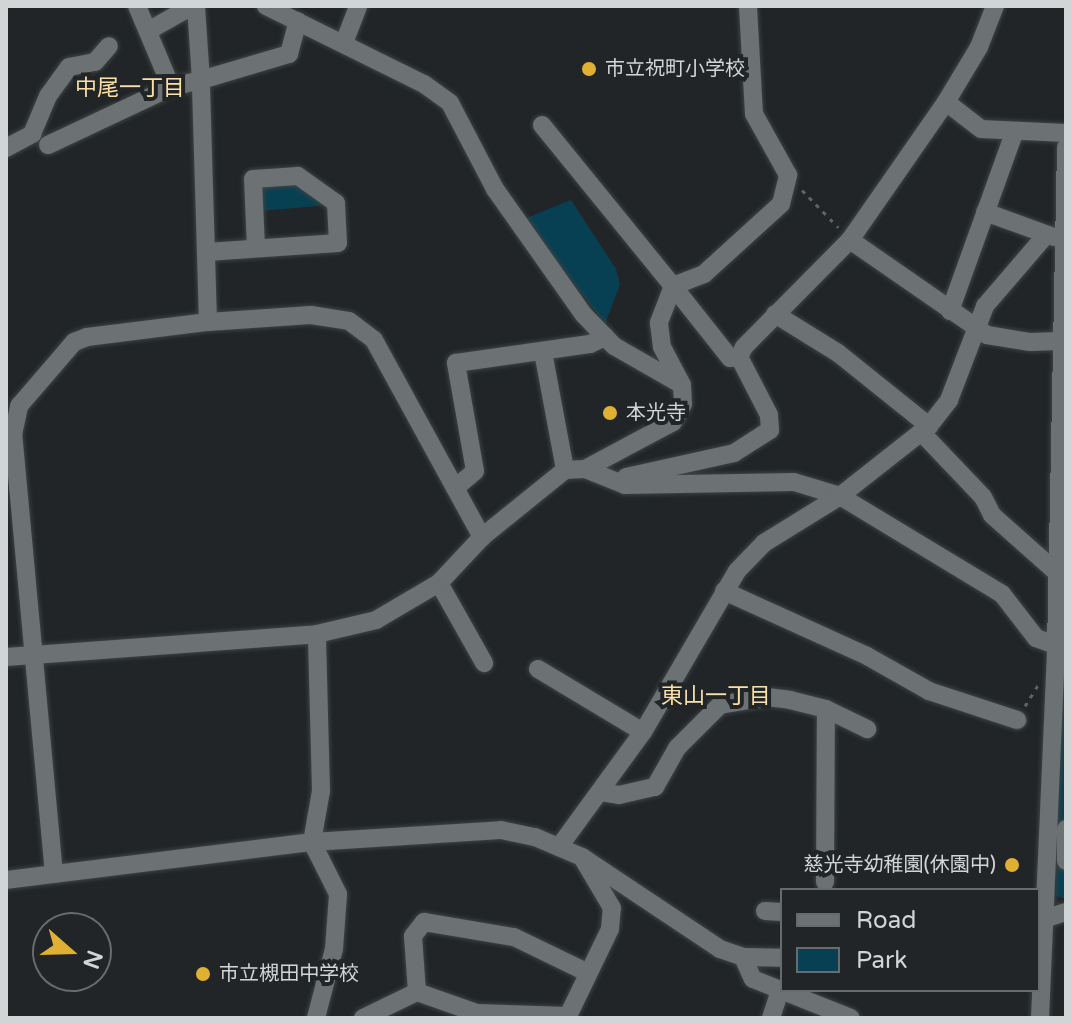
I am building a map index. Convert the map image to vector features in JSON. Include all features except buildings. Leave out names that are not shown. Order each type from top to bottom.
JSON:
[{"type":"street","points":[[137,6],[171,87]]},
{"type":"street","points":[[148,31],[194,6],[201,80],[208,322]]},
{"type":"street","points":[[266,6],[424,84],[450,103],[495,189],[552,276],[605,337],[682,385]]},
{"type":"street","points":[[344,43],[358,6]]},
{"type":"street","points":[[585,469],[673,422],[683,404],[682,385],[662,347],[659,323],[673,286],[704,274],[768,220],[781,204],[788,175],[754,114],[748,6]]},
{"type":"street","points":[[542,125],[730,358],[739,357],[775,314],[850,240],[946,102],[979,47],[995,6]]},
{"type":"street","points":[[48,145],[171,87],[289,54],[298,21]]},
{"type":"street","points":[[6,148],[32,134],[48,96],[69,67],[95,62],[109,46]]},
{"type":"street","points":[[946,102],[981,129],[1014,133],[1066,133]]},
{"type":"street","points":[[950,311],[1014,133]]},
{"type":"street","points":[[1040,1018],[1042,910],[1061,649],[1055,571],[1064,341],[1058,237],[1066,147]]},
{"type":"street","points":[[207,252],[338,243],[336,203],[298,176],[253,179],[256,248]]},
{"type":"street","points":[[985,212],[1058,237]]},
{"type":"street","points":[[559,847],[643,732],[724,591],[764,543],[840,496],[926,430],[949,400],[973,328],[985,306],[1058,237]]},
{"type":"street","points":[[850,240],[973,328],[1007,339],[1064,341]]},
{"type":"street","points":[[775,314],[838,353],[926,430],[983,497],[992,515],[1055,571]]},
{"type":"street","points":[[54,874],[36,652],[15,546],[12,401],[74,342],[87,337],[208,322],[311,315],[349,321],[374,340],[482,537]]},
{"type":"street","points":[[455,488],[475,471],[456,363],[543,352],[605,337]]},
{"type":"street","points":[[543,352],[565,470]]},
{"type":"street","points":[[612,479],[710,460],[761,441],[770,430],[769,415],[739,357]]},
{"type":"street","points":[[6,657],[36,652],[317,634],[376,620],[439,583],[482,537],[565,470],[585,469],[612,479],[669,487],[794,482],[840,496],[1002,594],[1036,638],[1061,649]]},
{"type":"street","points":[[439,583],[484,663]]},
{"type":"street","points":[[724,591],[867,656],[929,691],[1017,720]]},
{"type":"street","points":[[316,1018],[334,949],[338,894],[312,842],[321,791],[317,634]]},
{"type":"street","points":[[1042,678],[1061,649]]},
{"type":"street","points":[[538,669],[643,732]]},
{"type":"street","points":[[600,792],[619,795],[655,787],[677,748],[720,705],[767,697],[826,709],[867,729]]},
{"type":"street","points":[[825,882],[826,709]]},
{"type":"street","points":[[1063,868],[1066,829]]},
{"type":"street","points":[[6,880],[312,842],[501,830],[582,857],[697,938],[743,957],[780,958]]},
{"type":"street","points":[[363,1018],[417,992],[477,1013],[567,1017],[586,972],[610,929],[612,908],[582,857]]},
{"type":"street","points":[[1042,910],[1066,912]]},
{"type":"street","points":[[417,992],[413,936],[424,922],[514,937],[586,972]]},
{"type":"street","points":[[743,957],[753,979],[779,993],[806,997],[842,1017]]},
{"type":"street","points":[[771,1018],[779,993]]},
{"type":"street","points":[[1032,1018],[1041,996]]},
{"type":"path","points":[[788,175],[850,240]]},
{"type":"path","points":[[1017,720],[1042,678]]},
{"type":"green space","points":[[298,182],[328,205],[261,211],[261,188]]},
{"type":"green space","points":[[571,200],[616,269],[620,285],[605,324],[524,219]]},
{"type":"green space","points":[[1061,669],[1066,669],[1066,899],[1056,896]]},
{"type":"place","name":"市立祝町小学校","points":[[589,69]]},
{"type":"place","name":"本光寺","points":[[610,413]]},
{"type":"place","name":"慈光寺幼稚園(休園中)","points":[[1012,865]]},
{"type":"place","name":"市立槻田中学校","points":[[203,974]]},
{"type":"district","name":"中尾一丁目","points":[[130,89]]},
{"type":"district","name":"東山一丁目","points":[[716,697]]}]
